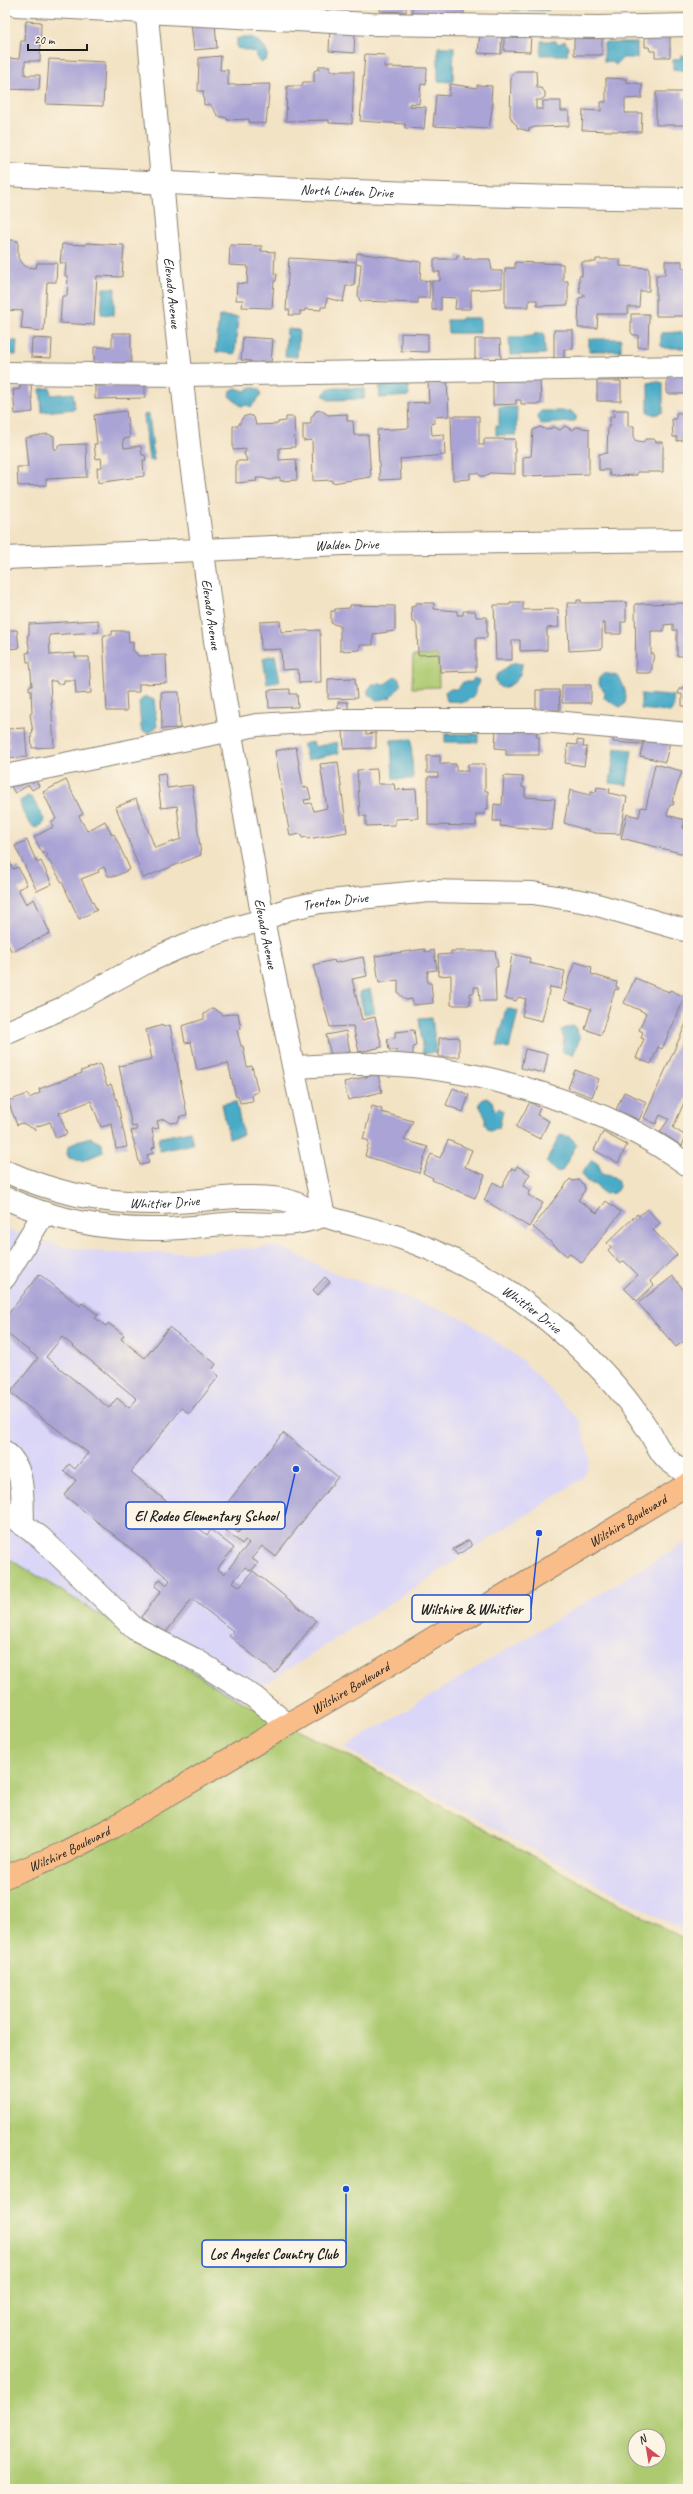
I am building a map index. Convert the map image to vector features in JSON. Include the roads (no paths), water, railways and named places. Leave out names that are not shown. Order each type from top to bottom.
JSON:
[{"type":"main road","name":"Wilshire Boulevard","points":[[5,1877],[59,1855],[100,1834],[288,1725],[688,1484]]},
{"type":"street","points":[[16,5],[146,9],[370,24],[480,27],[688,25]]},
{"type":"street","name":"Elevado Avenue","points":[[146,9],[181,375],[202,549],[230,730],[263,920],[324,1216]]},
{"type":"street","name":"North Linden Drive","points":[[5,175],[162,183],[541,198],[688,199]]},
{"type":"street","points":[[5,373],[181,375],[688,366]]},
{"type":"street","name":"Walden Drive","points":[[5,558],[344,544],[688,540]]},
{"type":"street","points":[[5,776],[257,725],[341,720],[532,720],[688,734]]},
{"type":"street","name":"Trenton Drive","points":[[5,1033],[63,1008],[147,962],[184,945],[222,931],[263,920],[288,909],[320,902],[429,891],[533,893],[587,902],[688,931]]},
{"type":"street","points":[[294,1067],[390,1065],[428,1068],[516,1087],[605,1119],[645,1138],[688,1165]]},
{"type":"street","name":"Whittier Drive","points":[[5,1171],[36,1185],[78,1197],[119,1203],[160,1203],[240,1197],[277,1199],[295,1202],[324,1216],[402,1238],[449,1258],[495,1282],[577,1345],[612,1382],[646,1426],[666,1458],[688,1475]]},
{"type":"street","name":"Whittier Drive","points":[[5,1198],[44,1213],[74,1222],[116,1229],[159,1229],[240,1223],[296,1223],[324,1216]]},
{"type":"street","points":[[5,1277],[44,1213]]},
{"type":"street","points":[[5,1452],[14,1459],[20,1472],[23,1525]]},
{"type":"street","points":[[5,1512],[40,1537],[135,1629],[196,1660],[254,1697],[288,1725]]},
{"type":"water","points":[[512,5],[549,5],[549,10],[512,10]]},
{"type":"water","points":[[244,37],[256,39],[259,42],[268,55],[266,60],[260,62],[254,52],[237,48],[237,39]]},
{"type":"water","points":[[541,41],[556,41],[558,44],[565,41],[568,47],[567,55],[541,55]]},
{"type":"water","points":[[604,43],[637,43],[637,58],[623,58],[616,65],[611,61],[604,62]]},
{"type":"water","points":[[438,47],[454,47],[453,82],[438,81]]},
{"type":"water","points":[[681,56],[688,56],[688,71],[673,69],[673,60],[681,58]]},
{"type":"water","points":[[103,288],[115,288],[114,315],[101,314]]},
{"type":"water","points":[[219,316],[238,317],[235,354],[216,352]]},
{"type":"water","points":[[461,318],[480,318],[480,333],[448,333],[447,320],[461,320]]},
{"type":"water","points":[[287,329],[299,330],[297,357],[285,356]]},
{"type":"water","points":[[680,332],[688,335],[688,348],[665,348],[661,346],[661,333]]},
{"type":"water","points":[[544,333],[545,354],[510,355],[509,337],[534,336],[534,334]]},
{"type":"water","points":[[589,339],[621,339],[621,351],[589,351]]},
{"type":"water","points":[[5,340],[17,341],[16,355],[5,354]]},
{"type":"water","points":[[656,381],[663,383],[663,412],[655,415],[648,412],[648,383]]},
{"type":"water","points":[[408,384],[409,396],[380,398],[379,386]]},
{"type":"water","points":[[251,387],[259,389],[261,395],[251,407],[247,405],[241,406],[229,396],[230,391],[236,388],[245,391]]},
{"type":"water","points":[[50,388],[51,395],[73,393],[75,409],[42,412],[40,389]]},
{"type":"water","points":[[329,388],[364,388],[364,399],[329,400],[323,395]]},
{"type":"water","points":[[499,407],[517,407],[516,435],[496,435],[496,426],[499,426]]},
{"type":"water","points":[[541,411],[571,411],[576,416],[576,420],[572,422],[541,424],[536,416]]},
{"type":"water","points":[[149,414],[154,460],[149,461],[144,415]]},
{"type":"water","points":[[275,655],[280,681],[267,684],[263,658]]},
{"type":"water","points":[[512,663],[522,663],[521,672],[514,683],[501,688],[496,683],[496,676]]},
{"type":"water","points":[[604,673],[618,676],[620,679],[626,694],[624,705],[620,707],[604,698],[605,692],[598,683],[599,678]]},
{"type":"water","points":[[396,676],[402,684],[390,698],[377,700],[368,694],[368,690],[372,684],[385,684]]},
{"type":"water","points":[[474,678],[479,680],[475,695],[465,702],[447,701],[445,692],[449,689],[458,689],[463,682],[472,682]]},
{"type":"water","points":[[641,694],[673,696],[674,707],[670,712],[641,709]]},
{"type":"water","points":[[145,696],[154,700],[157,727],[148,733],[142,731],[141,728],[139,702]]},
{"type":"water","points":[[445,734],[478,734],[478,742],[445,742]]},
{"type":"water","points":[[411,739],[413,779],[393,779],[391,740]]},
{"type":"water","points":[[313,742],[315,747],[337,742],[339,753],[307,760],[303,744]]},
{"type":"water","points":[[615,748],[632,750],[627,785],[610,783]]},
{"type":"water","points":[[28,796],[32,798],[44,819],[43,824],[36,828],[30,824],[23,813],[20,801]]},
{"type":"water","points":[[370,989],[375,1012],[364,1014],[359,992]]},
{"type":"water","points":[[506,1008],[518,1011],[509,1049],[497,1046]]},
{"type":"water","points":[[432,1017],[436,1052],[423,1054],[419,1018]]},
{"type":"water","points":[[574,1025],[580,1038],[573,1055],[562,1052],[564,1039],[561,1030]]},
{"type":"water","points":[[486,1098],[492,1101],[495,1111],[499,1108],[503,1111],[499,1128],[489,1130],[485,1124],[485,1116],[479,1105],[481,1100]]},
{"type":"water","points":[[236,1101],[243,1135],[229,1138],[222,1104]]},
{"type":"water","points":[[190,1131],[193,1144],[160,1151],[158,1138]]},
{"type":"water","points":[[560,1135],[570,1137],[577,1144],[562,1171],[556,1172],[546,1162]]},
{"type":"water","points":[[91,1137],[93,1140],[97,1140],[102,1144],[103,1152],[82,1161],[69,1158],[67,1154],[68,1147],[77,1141]]},
{"type":"water","points":[[592,1160],[598,1164],[603,1175],[609,1175],[616,1179],[619,1187],[615,1193],[604,1194],[597,1186],[584,1179],[582,1173]]},
{"type":"place","name":"El Rodeo Elementary School","points":[[296,1469]]},
{"type":"place","name":"Wilshire & Whittier","points":[[539,1533]]},
{"type":"place","name":"Los Angeles Country Club","points":[[346,2189]]}]
